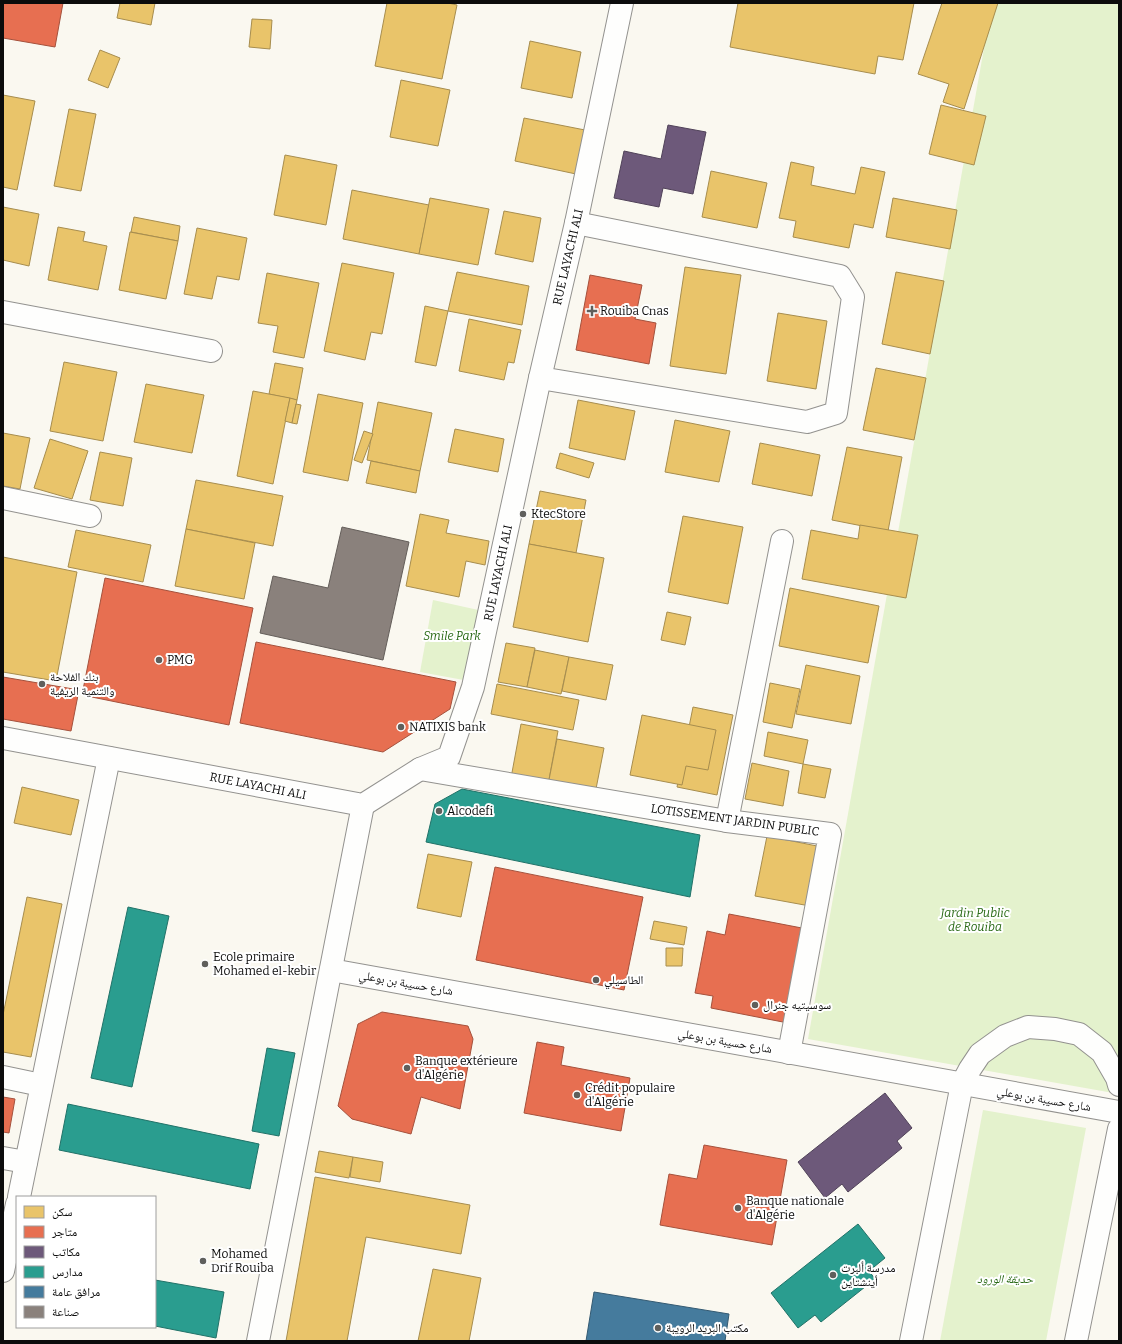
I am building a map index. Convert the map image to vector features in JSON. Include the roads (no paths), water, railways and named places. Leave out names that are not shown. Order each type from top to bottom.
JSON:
[{"type":"street","name":"RUE LAYACHI ALI","points":[[3,738],[363,806],[420,769],[449,757],[473,688],[540,378],[576,223],[622,3]]},
{"type":"street","points":[[540,378],[807,422],[836,413],[853,297],[840,276],[576,223]]},
{"type":"street","points":[[3,312],[211,351]]},
{"type":"street","points":[[3,498],[90,516]]},
{"type":"street","points":[[727,821],[782,541]]},
{"type":"street","points":[[18,1196],[109,758]]},
{"type":"street","name":"LOTISSEMENT JARDIN PUBLIC","points":[[420,769],[727,821],[830,834],[789,1053]]},
{"type":"street","points":[[258,1341],[363,806]]},
{"type":"street","name":"شارع حسيبة بن بوعلي","points":[[331,970],[1119,1112]]},
{"type":"street","points":[[911,1341],[962,1084],[980,1054],[1005,1036],[1028,1027],[1055,1029],[1079,1034],[1102,1052],[1117,1078],[1119,1085]]},
{"type":"street","points":[[3,1077],[42,1085]]},
{"type":"street","points":[[1076,1341],[1119,1128]]},
{"type":"street","points":[[3,1158],[26,1162]]},
{"type":"street","points":[[3,1270],[16,1209]]},
{"type":"place","name":"Rouiba Cnas","points":[[592,311]]},
{"type":"place","name":"KtecStore","points":[[523,514]]},
{"type":"place","name":"PMG","points":[[159,660]]},
{"type":"place","name":"بنك الفلاحة والتنمية الريفية","points":[[42,684]]},
{"type":"place","name":"NATIXIS bank","points":[[401,727]]},
{"type":"place","name":"Alcodefi","points":[[439,811]]},
{"type":"place","name":"Ecole primaire Mohamed el-kebir","points":[[205,964]]},
{"type":"place","name":"الطاسيلي","points":[[596,980]]},
{"type":"place","name":"سوسيتيه جنرال","points":[[755,1005]]},
{"type":"place","name":"Banque extérieure d'Algérie","points":[[407,1068]]},
{"type":"place","name":"Crédit populaire d'Algérie","points":[[577,1095]]},
{"type":"place","name":"Banque nationale d'Algérie","points":[[738,1208]]},
{"type":"place","name":"Mohamed Drif Rouiba","points":[[203,1261]]},
{"type":"place","name":"مدرسة ألبرت أينشتاين","points":[[833,1275]]},
{"type":"place","name":"مكتب البريد الرويبة","points":[[658,1328]]},
{"type":"park label","name":"Smile Park","points":[[452,636]]},
{"type":"park label","name":"Jardin Public de Rouiba","points":[[975,920]]},
{"type":"park label","name":"حديقة الورود","points":[[1005,1279]]}]
